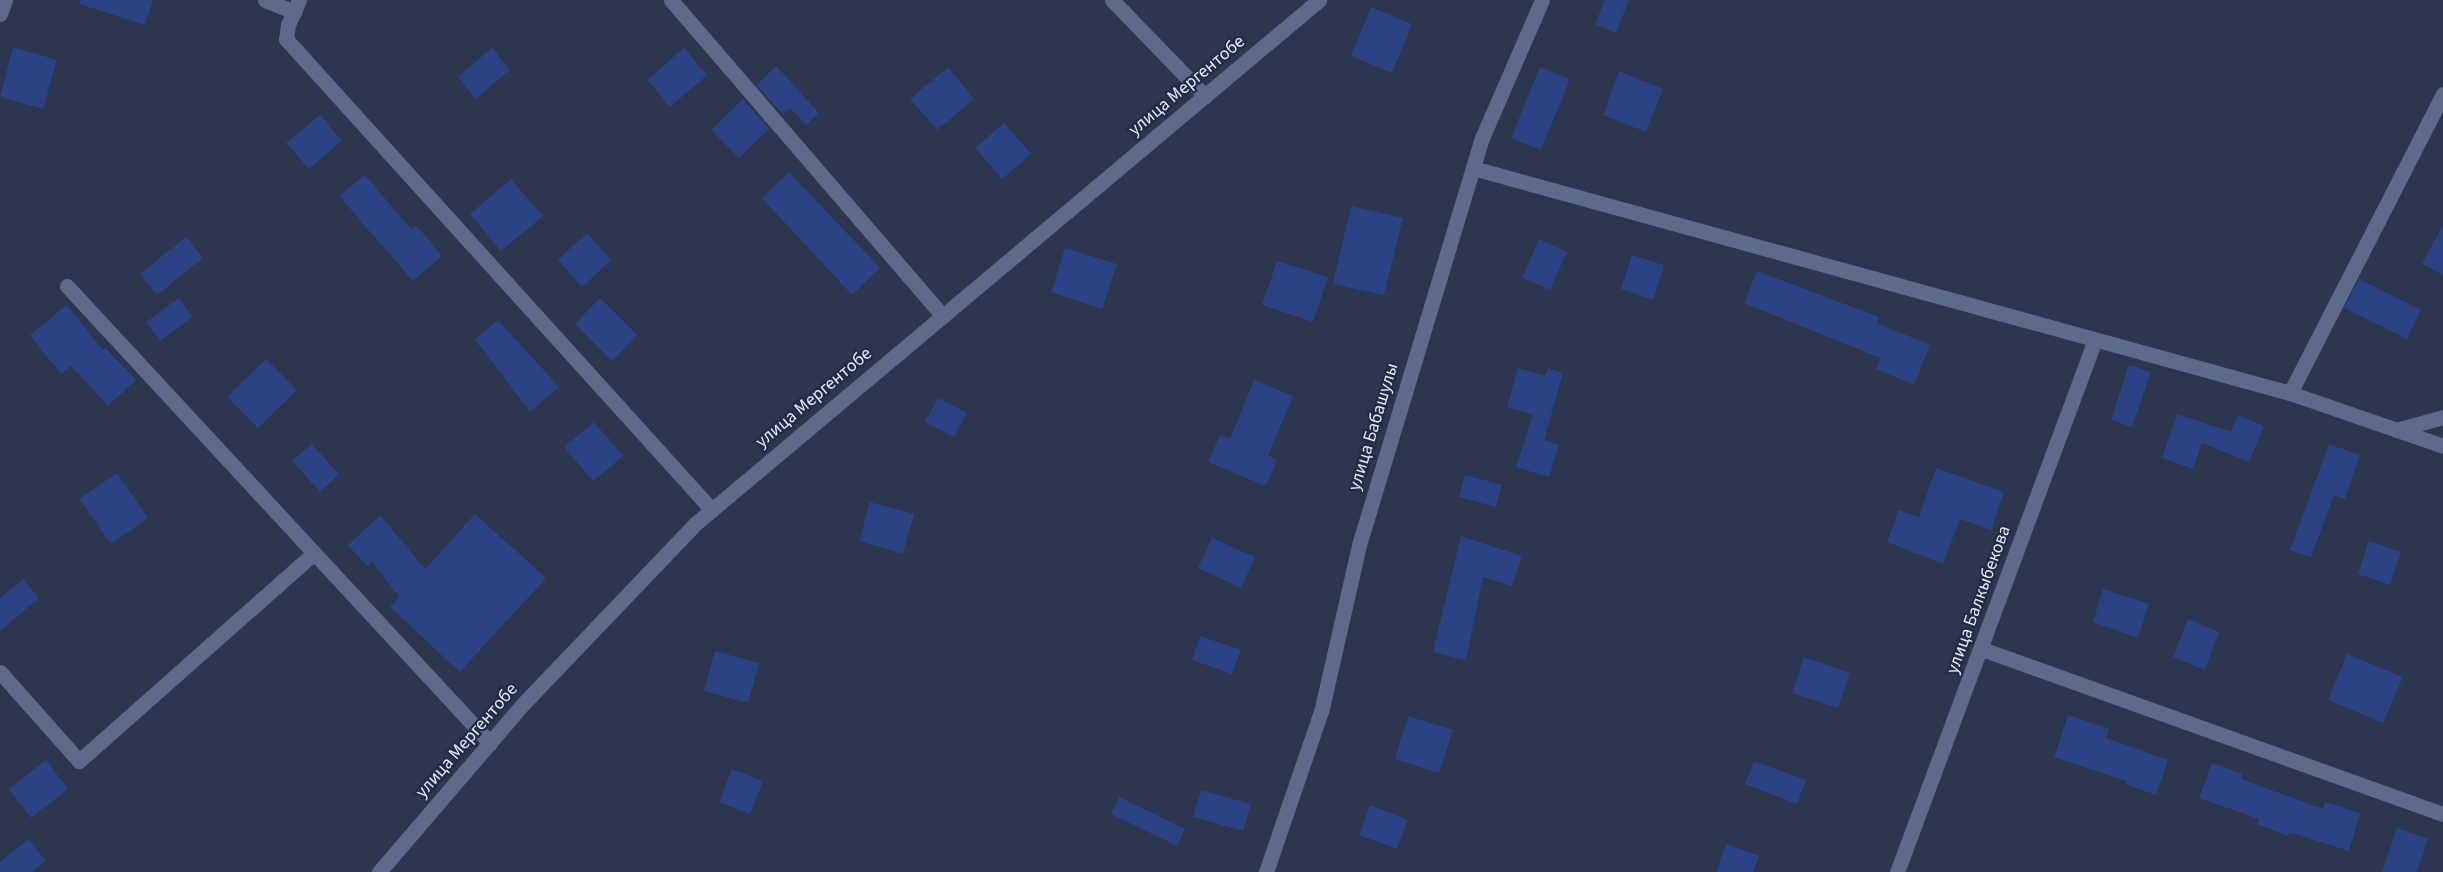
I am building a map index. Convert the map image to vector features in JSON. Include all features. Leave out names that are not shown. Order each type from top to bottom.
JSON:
[{"type":"street","points":[[0,14],[5,0]]},
{"type":"street","points":[[265,0],[297,6],[286,39],[712,510]]},
{"type":"street","points":[[670,0],[943,316]]},
{"type":"street","points":[[1112,0],[1205,96]]},
{"type":"street","name":"улица Мергентобе","points":[[379,872],[523,704],[712,510],[1319,0]]},
{"type":"street","name":"улица Бабашулы","points":[[1266,872],[1322,708],[1359,545],[1473,168],[1542,0]]},
{"type":"street","points":[[2290,393],[2443,94]]},
{"type":"street","points":[[1473,168],[2290,393],[2443,446]]},
{"type":"street","points":[[68,286],[312,555],[490,743]]},
{"type":"street","name":"улица Балкыбекова","points":[[1898,872],[2095,340]]},
{"type":"street","points":[[2396,430],[2443,417]]},
{"type":"street","points":[[0,672],[79,761],[312,555]]},
{"type":"street","points":[[1982,649],[2443,814]]},
{"type":"building","points":[[80,0],[153,0],[145,25],[79,4]]},
{"type":"building","points":[[1605,0],[1629,0],[1616,33],[1595,24]]},
{"type":"building","points":[[1371,7],[1412,24],[1392,73],[1351,56]]},
{"type":"building","points":[[13,47],[57,60],[43,109],[0,97]]},
{"type":"building","points":[[492,48],[510,70],[475,99],[458,77]]},
{"type":"building","points":[[684,48],[707,75],[670,107],[647,80]]},
{"type":"building","points":[[776,66],[819,113],[806,125],[790,108],[783,115],[757,85]]},
{"type":"building","points":[[948,67],[974,99],[937,130],[910,99]]},
{"type":"building","points":[[1540,67],[1570,79],[1541,150],[1511,138]]},
{"type":"building","points":[[1619,71],[1663,89],[1646,132],[1603,115]]},
{"type":"building","points":[[743,99],[769,129],[739,158],[711,130]]},
{"type":"building","points":[[320,115],[342,141],[309,169],[286,143]]},
{"type":"building","points":[[1004,123],[1031,154],[1002,179],[975,148]]},
{"type":"building","points":[[789,172],[880,268],[852,295],[762,198]]},
{"type":"building","points":[[365,175],[411,229],[416,225],[442,256],[413,281],[339,196]]},
{"type":"building","points":[[511,179],[543,216],[501,251],[470,214]]},
{"type":"building","points":[[1351,206],[1403,218],[1384,295],[1333,284]]},
{"type":"building","points":[[2443,225],[2443,275],[2422,264]]},
{"type":"building","points":[[587,233],[611,260],[582,287],[558,260]]},
{"type":"building","points":[[186,237],[203,258],[157,295],[140,274]]},
{"type":"building","points":[[1539,239],[1567,252],[1550,290],[1522,278]]},
{"type":"building","points":[[1065,248],[1117,264],[1102,309],[1051,292]]},
{"type":"building","points":[[1632,255],[1664,265],[1653,300],[1621,289]]},
{"type":"building","points":[[1277,261],[1328,277],[1313,322],[1262,305]]},
{"type":"building","points":[[1757,271],[1879,317],[1877,323],[1930,345],[1914,385],[1876,369],[1880,358],[1744,303]]},
{"type":"building","points":[[2359,279],[2421,310],[2407,339],[2344,308]]},
{"type":"building","points":[[179,298],[193,317],[160,341],[146,322]]},
{"type":"building","points":[[600,298],[637,335],[612,361],[575,324]]},
{"type":"building","points":[[67,305],[103,350],[105,348],[136,380],[108,406],[71,366],[61,374],[30,335]]},
{"type":"building","points":[[498,320],[559,387],[530,412],[475,339]]},
{"type":"building","points":[[266,359],[297,390],[258,428],[227,397]]},
{"type":"building","points":[[2129,365],[2151,372],[2132,427],[2111,420]]},
{"type":"building","points":[[1518,368],[1545,376],[1548,368],[1563,373],[1544,440],[1559,445],[1549,477],[1516,467],[1533,415],[1507,407]]},
{"type":"building","points":[[1254,380],[1293,396],[1268,456],[1277,459],[1266,486],[1208,462],[1220,435],[1230,439]]},
{"type":"building","points":[[938,398],[967,413],[954,437],[925,422]]},
{"type":"building","points":[[2177,414],[2231,432],[2238,415],[2264,426],[2249,462],[2202,443],[2193,469],[2162,458]]},
{"type":"building","points":[[594,422],[623,456],[593,481],[564,447]]},
{"type":"building","points":[[312,444],[339,474],[320,492],[292,461]]},
{"type":"building","points":[[2329,444],[2360,455],[2345,499],[2334,495],[2311,557],[2290,550]]},
{"type":"building","points":[[1936,468],[2004,492],[1991,530],[1960,519],[1943,564],[1887,542],[1899,510],[1919,517]]},
{"type":"building","points":[[117,473],[148,518],[111,544],[79,499]]},
{"type":"building","points":[[1465,475],[1502,485],[1496,507],[1459,497]]},
{"type":"building","points":[[870,502],[914,514],[903,554],[859,541]]},
{"type":"building","points":[[475,514],[546,578],[460,672],[390,607],[399,597],[372,561],[367,566],[348,545],[380,515],[425,569]]},
{"type":"building","points":[[1461,536],[1522,556],[1512,586],[1483,577],[1466,660],[1433,652]]},
{"type":"building","points":[[1212,538],[1255,557],[1241,588],[1198,568]]},
{"type":"building","points":[[2369,541],[2401,552],[2390,585],[2358,574]]},
{"type":"building","points":[[23,579],[39,598],[0,631],[0,598]]},
{"type":"building","points":[[2103,589],[2149,604],[2138,638],[2093,622]]},
{"type":"building","points":[[2188,619],[2219,632],[2205,670],[2173,657]]},
{"type":"building","points":[[1200,636],[1241,650],[1232,674],[1192,660]]},
{"type":"building","points":[[715,651],[759,663],[748,703],[704,691]]},
{"type":"building","points":[[2347,654],[2403,677],[2383,723],[2328,700]]},
{"type":"building","points":[[1804,657],[1850,673],[1838,708],[1792,693]]},
{"type":"building","points":[[2068,715],[2109,729],[2106,738],[2168,760],[2156,795],[2125,784],[2126,781],[2054,757]]},
{"type":"building","points":[[1408,716],[1453,730],[1439,773],[1395,759]]},
{"type":"building","points":[[46,760],[68,789],[31,818],[9,789]]},
{"type":"building","points":[[1754,761],[1806,780],[1797,804],[1745,784]]},
{"type":"building","points":[[2212,763],[2243,774],[2241,779],[2323,809],[2325,802],[2360,813],[2349,851],[2289,832],[2288,836],[2257,824],[2259,819],[2199,798]]},
{"type":"building","points":[[732,769],[763,781],[750,814],[719,802]]},
{"type":"building","points":[[1201,790],[1251,804],[1243,831],[1193,817]]},
{"type":"building","points":[[1119,797],[1185,829],[1177,846],[1111,814]]},
{"type":"building","points":[[1370,805],[1408,820],[1397,849],[1359,835]]},
{"type":"building","points":[[2397,828],[2428,839],[2417,872],[2382,872]]},
{"type":"building","points":[[29,839],[46,861],[32,872],[0,872],[0,862]]},
{"type":"building","points":[[1726,844],[1759,856],[1753,872],[1716,872]]}]
